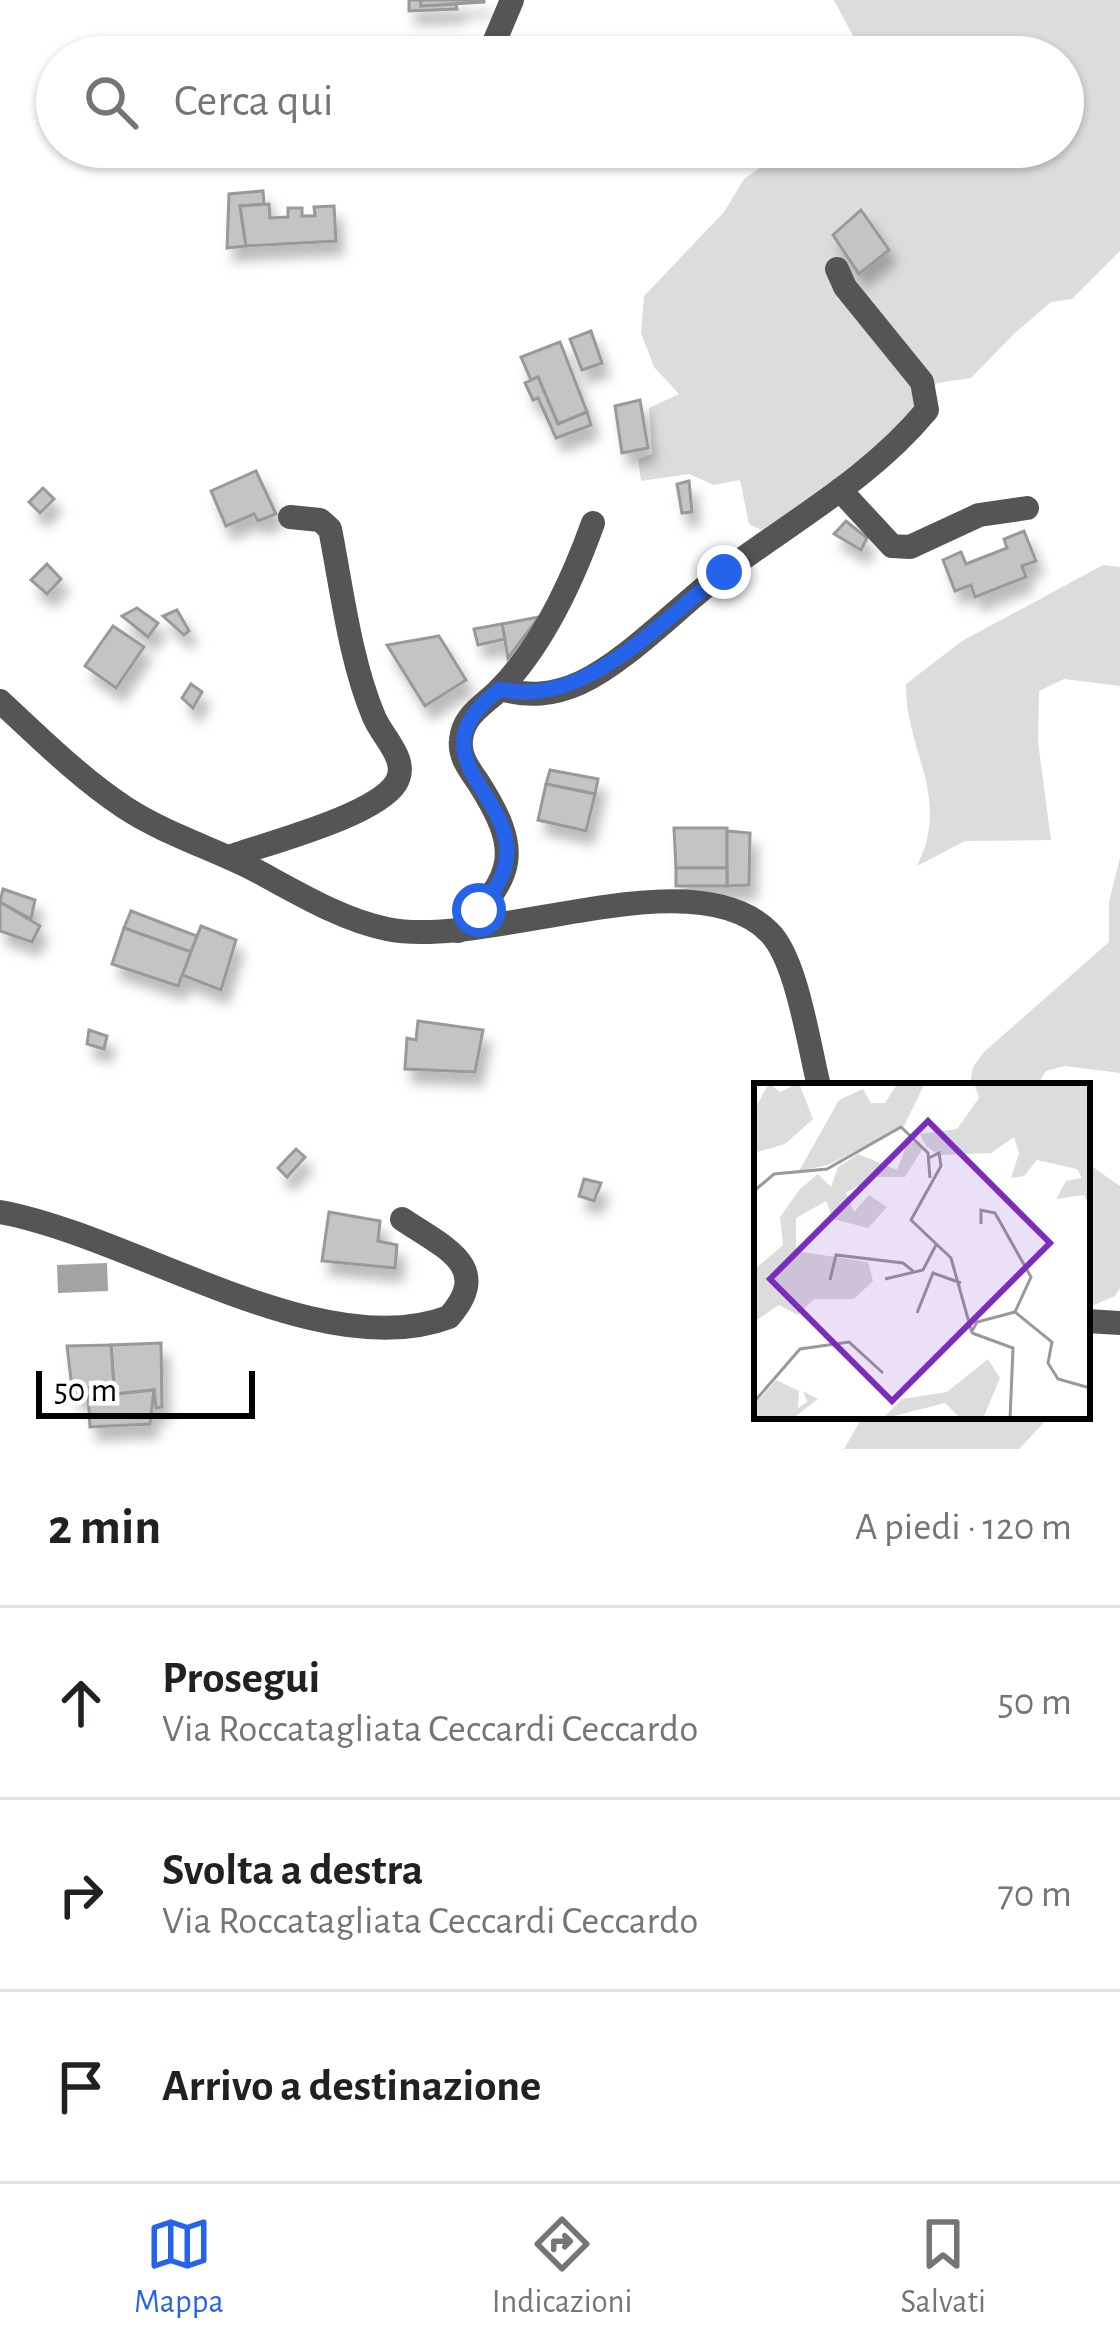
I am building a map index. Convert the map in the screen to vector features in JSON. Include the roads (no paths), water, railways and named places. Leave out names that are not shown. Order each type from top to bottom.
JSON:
[{"type":"street","points":[[497,36],[512,0]]},
{"type":"street","points":[[500,689],[549,694],[584,681],[840,490],[927,410],[922,382],[844,287],[837,269]]},
{"type":"street","points":[[840,490],[892,547],[910,547],[980,515],[1027,508]]},
{"type":"street","points":[[229,857],[353,811],[393,788],[399,776],[400,761],[374,719],[364,685],[330,529],[320,520],[290,518]]},
{"type":"street","points":[[458,931],[498,890],[510,847],[507,833],[464,761],[461,740],[471,715],[500,689],[557,612],[593,523]]},
{"type":"street","points":[[0,701],[84,778],[127,809],[387,929],[458,931],[649,902],[718,907],[746,916],[770,932],[786,959],[818,1083]]},
{"type":"street","points":[[498,890],[523,920]]},
{"type":"street","points":[[0,1212],[118,1247],[287,1311],[342,1326],[393,1331],[449,1317],[469,1286],[459,1261],[402,1219]]},
{"type":"street","points":[[1090,1321],[1120,1323]]}]
